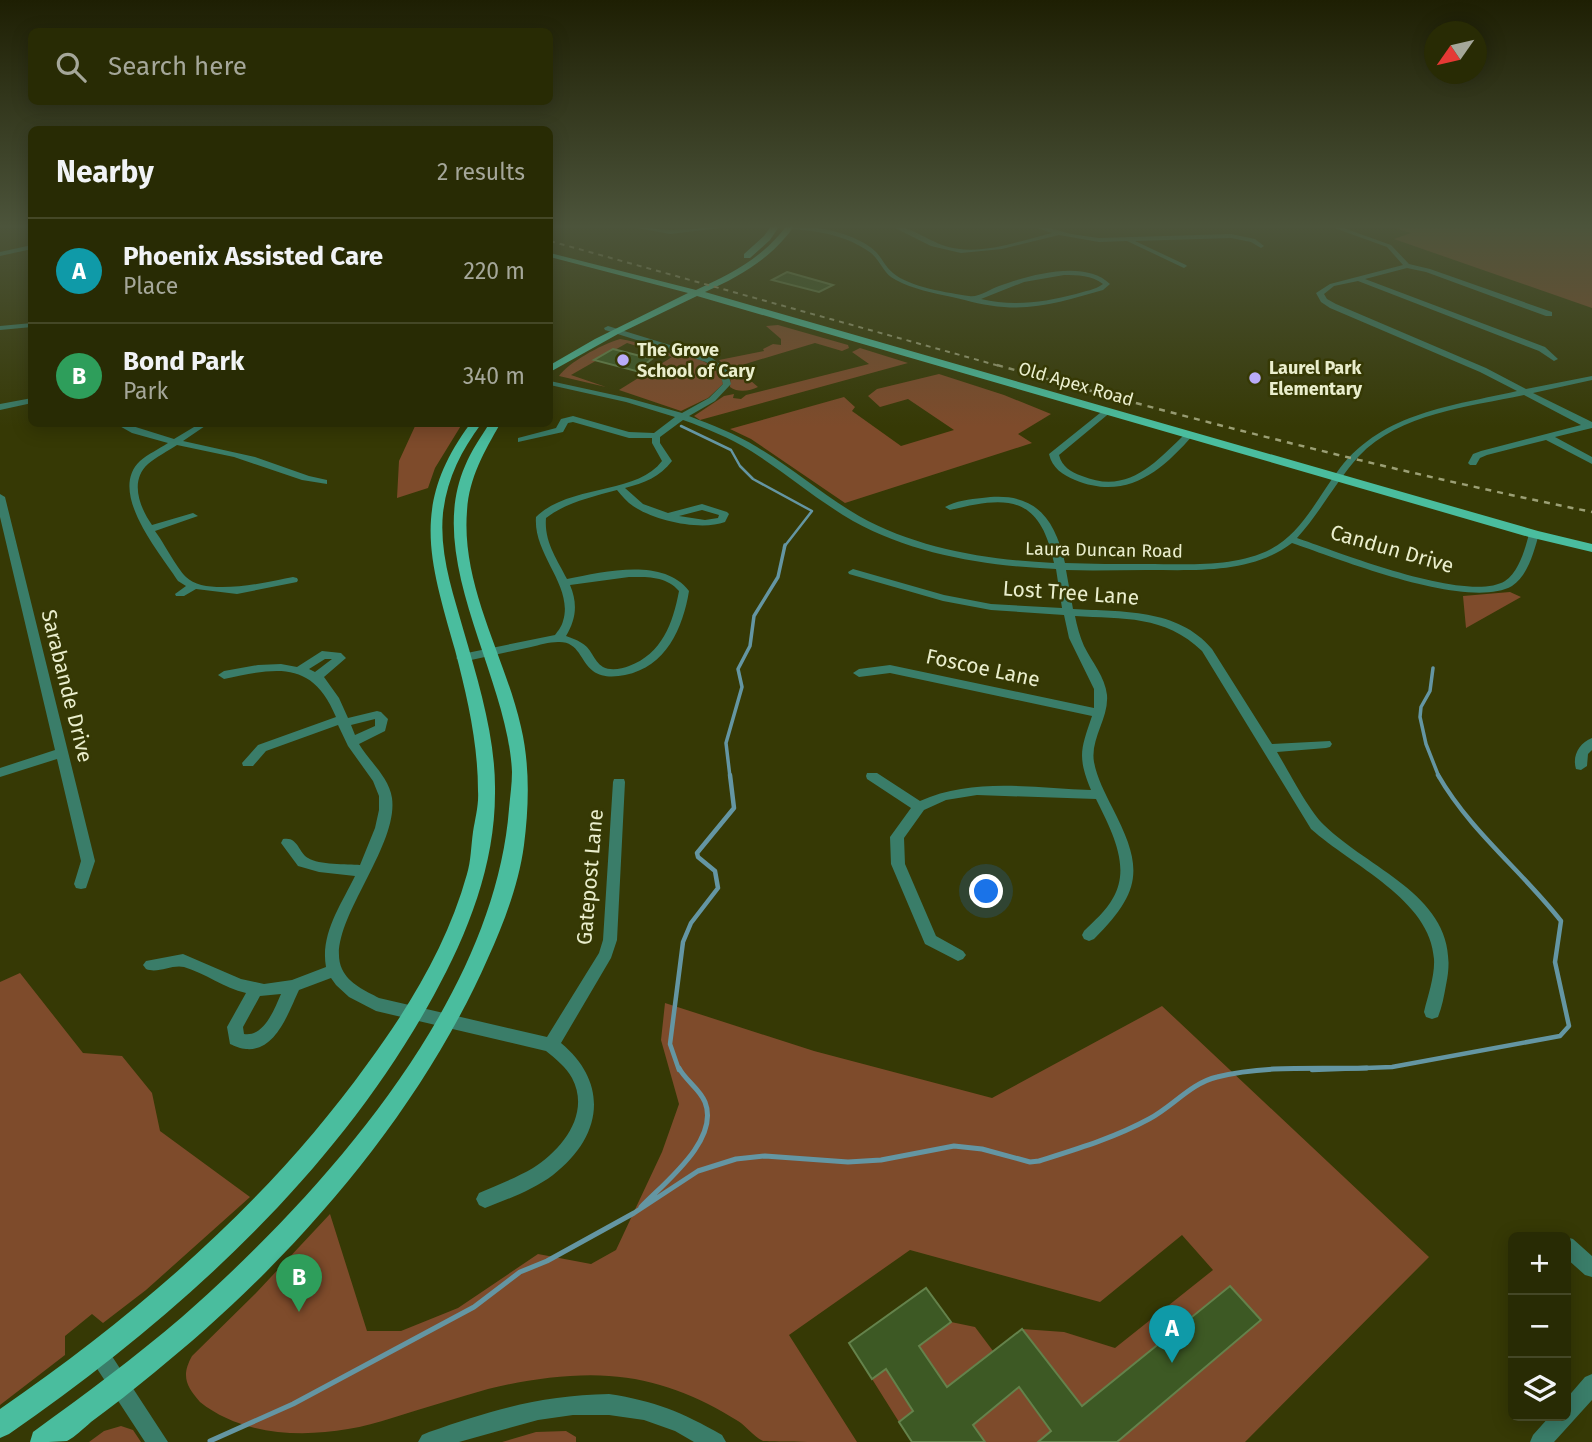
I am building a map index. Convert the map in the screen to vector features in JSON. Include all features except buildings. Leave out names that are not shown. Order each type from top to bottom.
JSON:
[{"type":"main road","points":[[553,367],[679,292]]},
{"type":"main road","points":[[553,358],[695,293]]},
{"type":"main road","name":"Old Apex Road","points":[[695,293],[1534,534],[1592,548]]},
{"type":"main road","points":[[0,1425],[99,1354],[236,1233],[277,1191],[339,1119],[414,1014],[461,920],[478,866],[483,836],[487,796],[485,759],[480,722],[439,572],[435,549],[435,523],[440,488],[451,460],[473,427]]},
{"type":"main road","points":[[43,1442],[119,1385],[209,1309],[295,1223],[383,1116],[472,978],[490,935],[510,867],[519,815],[518,754],[509,712],[480,622],[460,544],[458,518],[462,487],[472,461],[492,427]]},
{"type":"street","points":[[950,292],[1007,306],[1031,306],[1087,292]]},
{"type":"street","points":[[976,299],[988,292]]},
{"type":"street","points":[[1320,292],[1321,298],[1333,306],[1483,370],[1590,425]]},
{"type":"street","points":[[1393,292],[1542,349],[1554,359]]},
{"type":"street","points":[[1490,292],[1549,314]]},
{"type":"street","points":[[0,328],[28,325]]},
{"type":"street","points":[[522,440],[560,430],[561,424],[569,419],[629,435],[656,436],[681,416],[723,391],[727,384],[724,372],[709,360],[613,329]]},
{"type":"street","name":"Laura Duncan Road","points":[[553,384],[616,397],[681,416],[750,447],[849,514],[893,535],[977,559],[1061,568],[1221,565],[1263,557],[1293,540],[1336,476],[1366,445],[1393,427],[1429,414],[1592,378]]},
{"type":"street","points":[[0,407],[28,401]]},
{"type":"street","points":[[1108,411],[1054,454],[1054,459],[1061,468],[1089,483],[1118,486],[1134,482],[1189,435]]},
{"type":"street","points":[[1473,463],[1476,456],[1484,453],[1590,425]]},
{"type":"street","points":[[127,427],[173,442],[249,458],[309,481],[324,482]]},
{"type":"street","points":[[199,427],[142,464],[133,481],[134,504],[182,579],[194,586],[209,590],[237,591],[293,580]]},
{"type":"street","points":[[559,638],[570,622],[565,583],[542,539],[539,530],[541,517],[560,503],[653,475],[666,465],[666,457],[656,443],[656,436]]},
{"type":"street","points":[[1546,436],[1592,461]]},
{"type":"street","points":[[619,487],[641,506],[669,516]]},
{"type":"street","name":"Sarabande Drive","points":[[0,497],[88,861],[80,884]]},
{"type":"street","points":[[950,507],[999,499],[1031,508],[1044,518],[1061,568],[1076,640],[1101,695],[1088,762],[1124,852],[1127,873],[1120,901],[1089,935]]},
{"type":"street","points":[[150,529],[193,516]]},
{"type":"street","name":"Candun Drive","points":[[1293,540],[1435,584],[1479,590],[1498,587],[1512,581],[1528,552],[1534,534]]},
{"type":"street","name":"Lost Tree Lane","points":[[853,572],[961,602],[1003,608],[1147,617],[1191,635],[1206,649],[1316,826],[1338,847],[1406,895],[1436,930],[1442,959],[1432,1012]]},
{"type":"street","points":[[463,658],[559,638],[580,646],[592,664],[605,672],[624,671],[643,665],[661,653],[684,591],[677,581],[652,575],[615,575],[565,583]]},
{"type":"street","points":[[180,594],[194,586]]},
{"type":"street","points":[[300,670],[322,655],[337,655],[340,658],[338,663],[317,677]]},
{"type":"street","points":[[224,675],[262,668],[300,670],[317,677],[329,690],[352,742],[378,780],[386,800],[382,828],[331,940],[331,961],[349,989],[376,1004],[551,1045],[568,1056],[583,1078],[587,1104],[581,1131],[567,1151],[545,1170],[485,1199]]},
{"type":"street","name":"Foscoe Lane","points":[[859,673],[890,670],[1098,713]]},
{"type":"street","points":[[248,763],[262,748],[342,721],[368,715],[377,715],[382,719],[381,728],[377,732],[352,742]]},
{"type":"street","points":[[1581,766],[1582,753],[1592,741]]},
{"type":"street","points":[[1268,749],[1326,744]]},
{"type":"street","points":[[0,773],[63,752]]},
{"type":"street","points":[[872,776],[919,807]]},
{"type":"street","name":"Gatepost Lane","points":[[551,1045],[602,965],[610,940],[619,782]]},
{"type":"street","points":[[958,955],[930,940],[898,864],[897,838],[919,807],[943,796],[977,790],[1099,795]]},
{"type":"street","points":[[288,843],[303,862],[319,867],[364,871]]},
{"type":"street","points":[[151,965],[183,960],[239,985],[256,989],[293,986],[335,970]]},
{"type":"street","points":[[256,989],[235,1027],[236,1039],[244,1043],[253,1043],[270,1031],[293,986]]},
{"type":"street","points":[[1571,1250],[1592,1268]]},
{"type":"street","points":[[99,1354],[157,1442]]},
{"type":"street","points":[[1571,1408],[1592,1384]]},
{"type":"street","points":[[429,1442],[534,1409],[573,1403],[605,1404],[650,1412],[684,1424],[715,1442]]},
{"type":"street","points":[[1541,1442],[1560,1421]]},
{"type":"shaded area","points":[[1547,292],[1592,292],[1592,308]]},
{"type":"shaded area","points":[[778,325],[848,345],[849,348],[842,351],[815,343],[742,365],[750,371],[748,373],[752,376],[751,381],[758,387],[744,391],[730,387],[731,372],[719,360],[764,351],[763,349],[773,344],[781,345],[781,339],[766,326]]},
{"type":"shaded area","points":[[620,339],[705,362],[717,371],[723,384],[708,398],[681,411],[619,390],[672,357],[627,343],[571,375],[606,387],[559,376],[585,355]]},
{"type":"shaded area","points":[[860,348],[908,363],[700,420],[694,416],[724,396],[734,394],[733,398],[741,399],[746,395],[869,364],[852,352]]},
{"type":"shaded area","points":[[939,374],[1051,414],[1018,434],[1032,443],[845,503],[751,439],[730,429],[844,397],[855,407],[852,411],[901,446],[954,430],[908,399],[880,407],[868,396],[877,389]]},
{"type":"shaded area","points":[[415,427],[460,427],[435,468],[428,488],[397,498],[399,461]]},
{"type":"shaded area","points":[[1510,592],[1521,597],[1466,628],[1463,596]]},
{"type":"shaded area","points":[[20,973],[83,1053],[122,1056],[152,1093],[160,1131],[250,1197],[146,1290],[103,1323],[92,1314],[65,1336],[65,1355],[0,1405],[0,982]]},
{"type":"shaded area","points":[[665,1003],[814,1051],[992,1098],[1162,1006],[1429,1257],[1245,1442],[1117,1442],[1261,1320],[1230,1286],[1082,1406],[1022,1329],[1064,1332],[1115,1348],[1213,1270],[1182,1235],[1100,1302],[910,1250],[789,1335],[857,1442],[763,1441],[738,1421],[676,1390],[643,1381],[595,1375],[548,1378],[488,1389],[368,1425],[317,1433],[266,1430],[242,1424],[220,1415],[200,1402],[191,1391],[186,1375],[192,1356],[330,1214],[367,1331],[401,1331],[458,1308],[538,1254],[591,1264],[616,1250],[662,1152],[679,1104],[661,1040]]},
{"type":"shaded area","points":[[951,1322],[975,1327],[993,1351],[947,1387],[919,1346]]},
{"type":"shaded area","points":[[886,1369],[913,1411],[899,1422],[872,1379]]},
{"type":"shaded area","points":[[1019,1387],[1051,1431],[1038,1442],[985,1442],[973,1425]]},
{"type":"shaded area","points":[[121,1426],[133,1430],[141,1442],[89,1442],[104,1431]]},
{"type":"shaded area","points":[[566,1431],[576,1437],[576,1442],[502,1442],[536,1432]]},
{"type":"waterway","points":[[681,426],[731,450],[740,466],[753,479],[812,511],[785,546]]},
{"type":"waterway","points":[[730,777],[726,743],[742,687],[738,669],[750,646],[754,616],[778,577],[785,546]]},
{"type":"waterway","points":[[1433,668],[1430,691],[1421,707],[1420,717],[1426,744],[1439,776]]},
{"type":"waterway","points":[[679,1070],[670,1044],[683,942],[691,923],[718,888],[715,871],[698,857],[697,853],[734,808],[730,775]]},
{"type":"waterway","points":[[1365,1068],[1392,1067],[1560,1036],[1569,1026],[1555,962],[1561,921],[1481,833],[1439,776]]},
{"type":"waterway","points":[[641,1207],[688,1159],[705,1131],[708,1116],[705,1102],[679,1068]]},
{"type":"waterway","points":[[210,1441],[293,1404],[474,1307],[520,1272],[547,1261],[634,1213],[698,1171],[736,1159],[765,1156],[848,1162],[881,1160],[954,1146],[982,1149],[1030,1162],[1039,1161],[1136,1126],[1199,1084],[1217,1077],[1272,1069],[1365,1068]]},
{"type":"waterway","points":[[1312,1070],[1365,1068]]},
{"type":"railway","points":[[734,292],[1003,367]]},
{"type":"railway","points":[[997,365],[1293,444],[1592,512]]},
{"type":"place","name":"The Grove School of Cary","points":[[623,360]]},
{"type":"place","name":"Laurel Park Elementary","points":[[1255,378]]},
{"type":"place","name":"Bond Park","points":[[299,1312]]},
{"type":"place","name":"Phoenix Assisted Care","points":[[1172,1363]]}]
